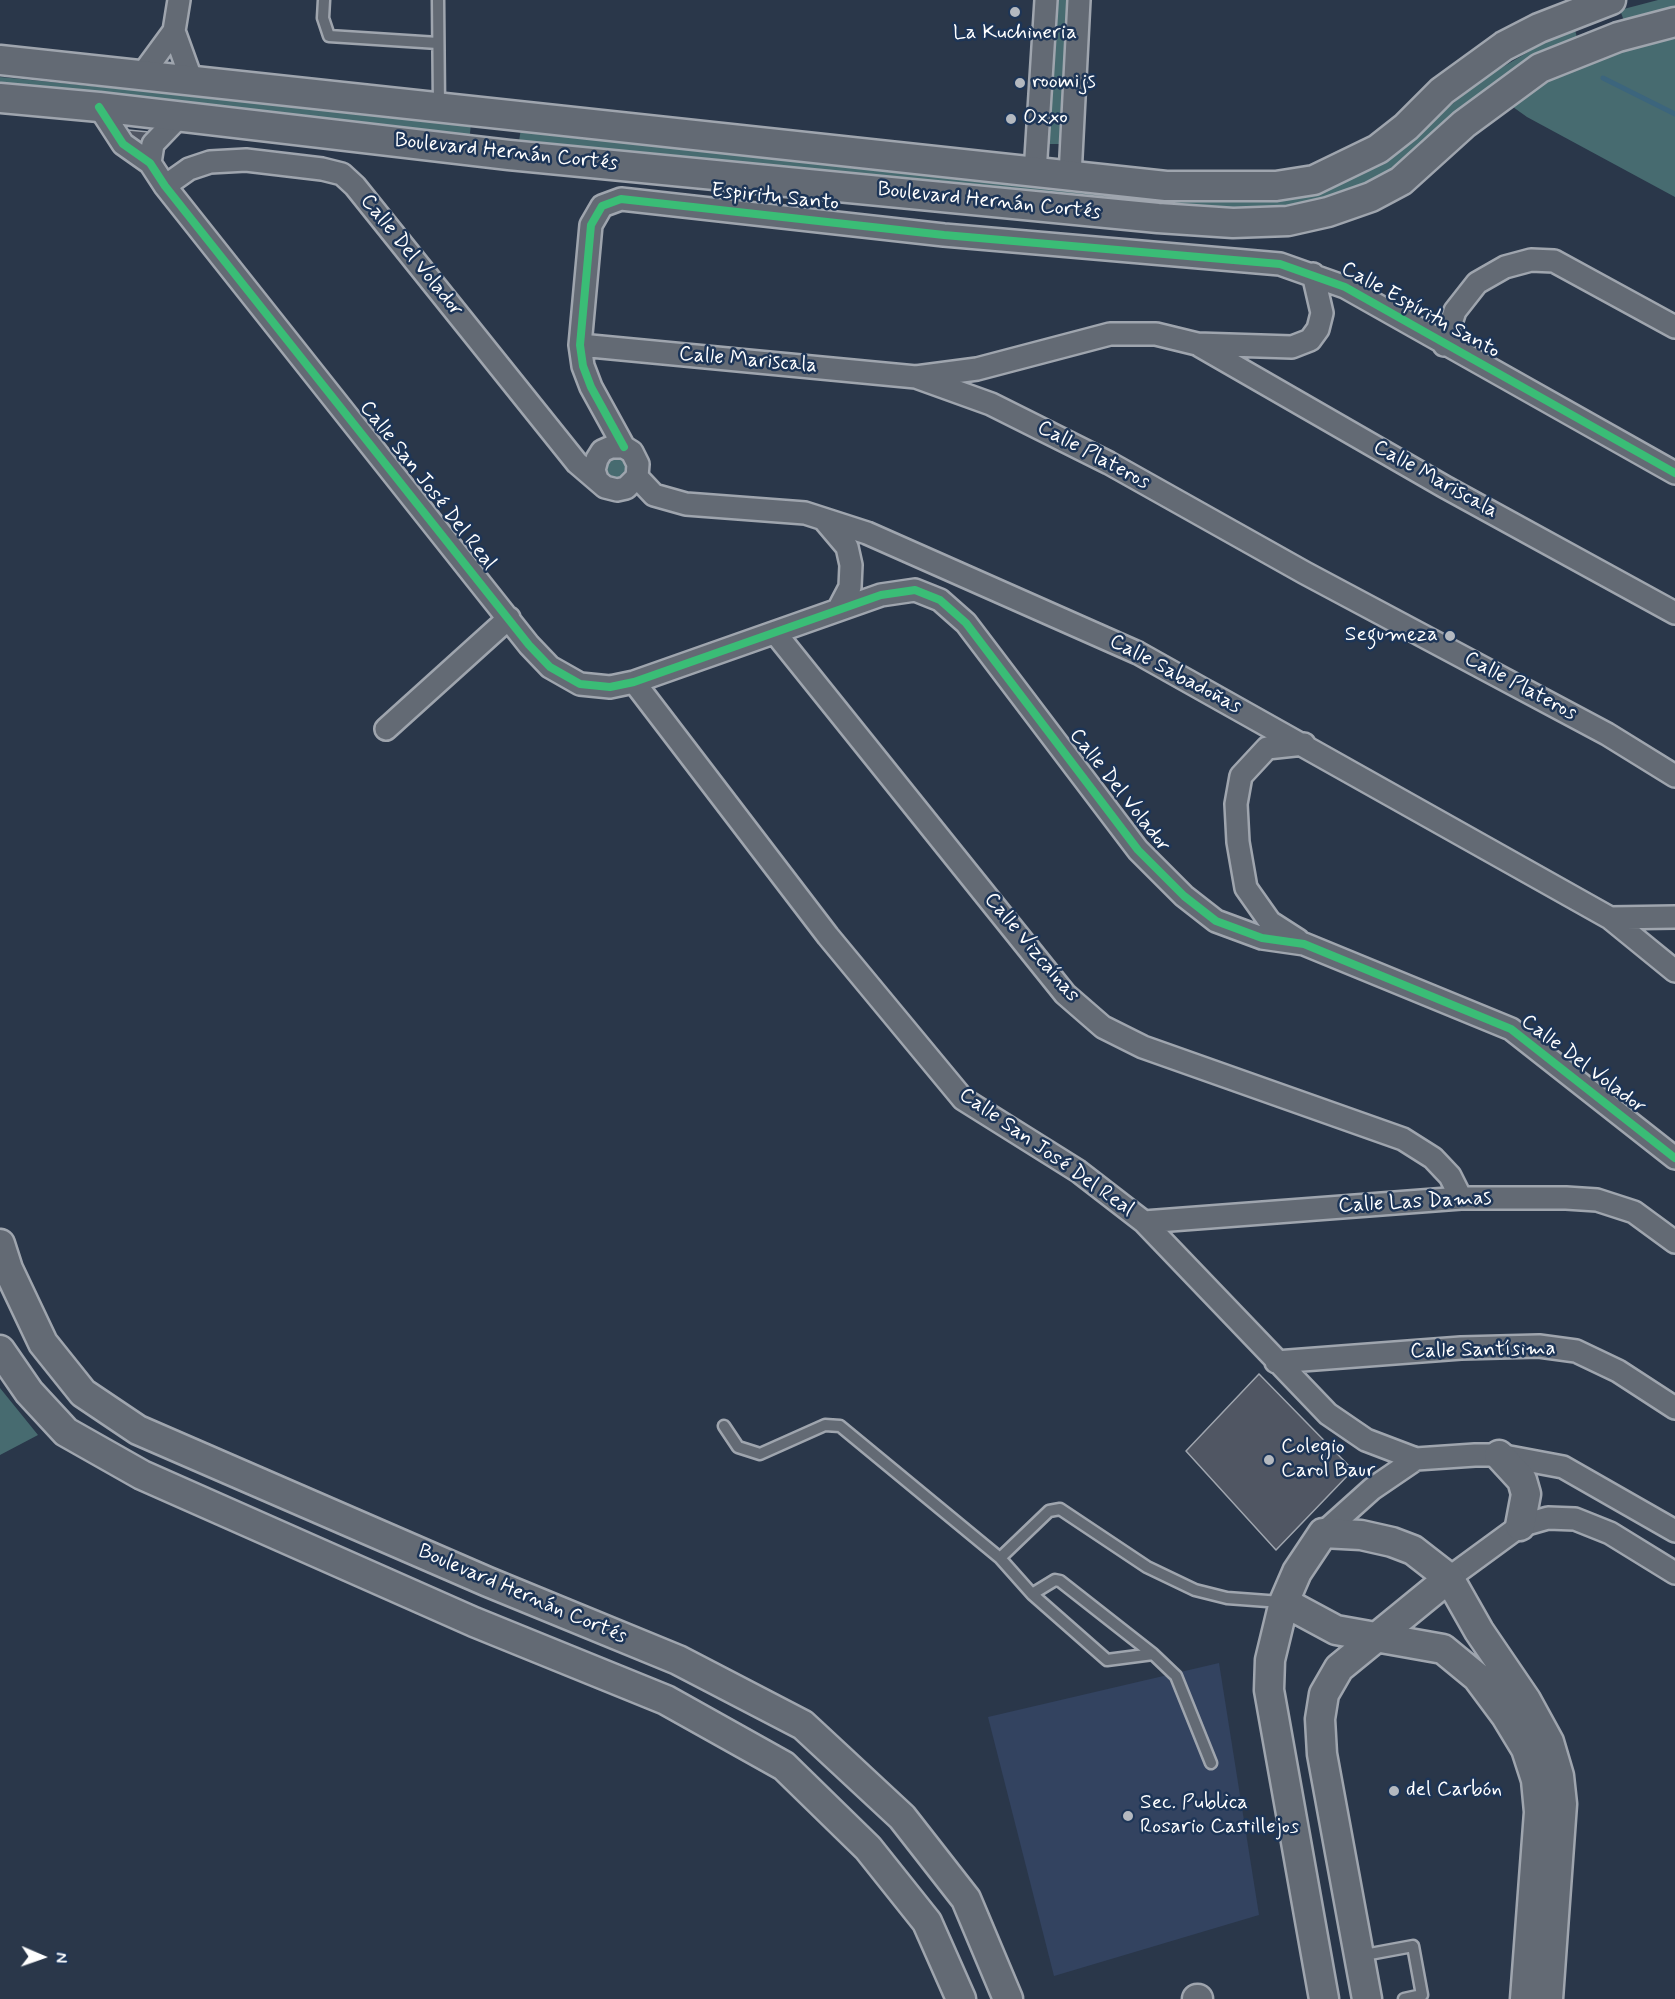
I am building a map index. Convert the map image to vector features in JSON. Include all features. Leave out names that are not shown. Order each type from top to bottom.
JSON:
[{"type":"main road","name":"Boulevard Hernán Cortés","points":[[0,60],[1166,186],[1276,186],[1314,180],[1378,149],[1472,66],[1539,27],[1609,1]]},
{"type":"main road","points":[[1609,1],[1618,37]]},
{"type":"main road","points":[[1573,14],[1585,49]]},
{"type":"main road","name":"Boulevard Hernán Cortés","points":[[0,98],[99,107],[509,155],[1158,218],[1233,223],[1288,221],[1328,212],[1371,197],[1401,181],[1464,124],[1540,68],[1618,37],[1675,22]]},
{"type":"main road","points":[[472,150],[477,113]]},
{"type":"main road","points":[[509,155],[515,117]]},
{"type":"main road","name":"Boulevard Hernán Cortés","points":[[0,1244],[8,1269],[43,1343],[83,1393],[138,1430],[488,1582],[678,1660],[803,1725],[902,1817],[966,1899],[1008,1999]]},
{"type":"main road","name":"Boulevard Hernán Cortés","points":[[0,1350],[29,1392],[66,1432],[142,1475],[474,1622],[666,1700],[784,1766],[868,1848],[927,1922],[961,1999]]},
{"type":"main road","points":[[1499,1455],[1522,1480],[1526,1494],[1520,1526]]},
{"type":"main road","points":[[1324,1999],[1269,1690],[1270,1660],[1284,1602],[1297,1572],[1323,1533],[1361,1535],[1392,1542],[1413,1550],[1449,1578],[1479,1632],[1526,1700],[1549,1742],[1559,1776],[1562,1804],[1548,1999]]},
{"type":"main road","points":[[1367,1999],[1322,1754],[1320,1719],[1324,1694],[1339,1668],[1372,1638],[1449,1578]]},
{"type":"main road","points":[[474,1622],[488,1582]]},
{"type":"main road","points":[[518,1640],[532,1600]]},
{"type":"main road","points":[[1284,1602],[1321,1624],[1372,1638],[1443,1650],[1477,1677],[1506,1716],[1526,1749],[1536,1780],[1539,1812],[1525,1999]]},
{"type":"street","points":[[141,76],[174,31],[179,0]]},
{"type":"street","points":[[1035,173],[1046,0]]},
{"type":"street","points":[[1070,176],[1079,0]]},
{"type":"street","points":[[174,31],[192,81]]},
{"type":"street","name":"Calle San José Del Real","points":[[99,107],[123,144],[150,164],[165,186],[529,645],[550,667],[580,684],[610,687],[634,682],[776,634]]},
{"type":"street","points":[[150,164],[153,144],[179,117]]},
{"type":"street","name":"Calle Del Volador","points":[[165,186],[189,169],[210,162],[246,160],[322,169],[342,174],[355,186],[577,463],[597,479]]},
{"type":"street","name":"Espiritu Santo","points":[[580,345],[591,225],[602,206],[621,199],[945,235]]},
{"type":"street","name":"Calle Espíritu Santo","points":[[945,235],[1280,264],[1313,274],[1345,287],[1444,345],[1675,473]]},
{"type":"street","points":[[1444,345],[1455,311],[1477,283],[1505,267],[1530,260],[1554,261],[1675,327]]},
{"type":"street","points":[[916,377],[977,369],[1110,334],[1156,334],[1197,344],[1292,347],[1310,340],[1318,329],[1322,314],[1313,274]]},
{"type":"street","name":"Calle Mariscala","points":[[1197,344],[1445,487],[1675,613]]},
{"type":"street","points":[[580,345],[583,366],[591,387],[624,447],[632,452],[638,464],[637,477],[626,488],[617,490],[606,488],[597,479],[594,470],[597,459],[602,451],[611,447],[624,447]]},
{"type":"street","name":"Calle Mariscala","points":[[580,345],[916,377]]},
{"type":"street","name":"Calle Plateros","points":[[916,377],[991,404],[1109,463],[1305,573],[1608,734],[1675,776]]},
{"type":"street","name":"Calle Sabadoñas","points":[[637,477],[654,495],[686,504],[805,513],[867,533],[1138,653],[1304,744],[1610,918],[1675,971]]},
{"type":"street","points":[[823,518],[847,547],[851,565],[850,587],[838,608]]},
{"type":"street","name":"Calle Del Volador","points":[[776,634],[838,608],[881,595],[915,590],[940,600],[966,623],[1137,850],[1184,896],[1216,921],[1262,938],[1304,944],[1511,1029],[1675,1158]]},
{"type":"street","points":[[386,729],[509,618]]},
{"type":"street","name":"Calle Vizcaínas","points":[[776,634],[1065,994],[1103,1028],[1143,1047],[1403,1139],[1433,1158],[1450,1176],[1461,1198]]},
{"type":"street","name":"Calle San José Del Real","points":[[634,682],[828,936],[963,1099],[1078,1171],[1144,1222],[1328,1414],[1366,1440],[1416,1460]]},
{"type":"street","points":[[1304,744],[1267,748],[1241,776],[1236,804],[1238,842],[1246,888],[1270,922],[1304,944]]},
{"type":"street","points":[[1610,918],[1675,917]]},
{"type":"street","name":"Calle Las Damas","points":[[1144,1222],[1461,1198],[1597,1200],[1634,1212],[1675,1242]]},
{"type":"street","name":"Calle Santísima","points":[[1276,1362],[1461,1348],[1539,1346],[1576,1351],[1618,1371],[1675,1408]]},
{"type":"street","points":[[1323,1533],[1372,1489],[1416,1460],[1499,1455],[1563,1467],[1675,1531]]},
{"type":"street","points":[[1449,1578],[1520,1526],[1548,1518],[1575,1519],[1610,1533],[1675,1573]]},
{"type":"lane","points":[[324,0],[323,18],[329,36],[438,43]]},
{"type":"lane","points":[[438,0],[439,108]]},
{"type":"lane","points":[[724,1426],[738,1447],[760,1454],[825,1425],[840,1426],[1000,1558],[1032,1594],[1107,1660],[1153,1654]]},
{"type":"lane","points":[[1000,1558],[1049,1510],[1060,1509],[1147,1567],[1195,1590],[1227,1598],[1284,1602]]},
{"type":"lane","points":[[1032,1594],[1055,1580],[1060,1581],[1153,1654],[1176,1676],[1212,1763]]},
{"type":"lane","points":[[1358,1956],[1413,1946],[1422,1995],[1404,1999]]},
{"type":"shaded area","name":"Sec. Publica Rosario Castillejos","points":[[1219,1663],[1259,1915],[1054,1976],[988,1717]]},
{"type":"green space","points":[[1052,0],[1072,0],[1067,144],[1047,144]]},
{"type":"green space","points":[[1658,0],[1675,0],[1675,16],[1627,29],[1620,10]]},
{"type":"green space","points":[[1675,22],[1675,197],[1527,117],[1499,97]]},
{"type":"green space","points":[[1575,30],[1579,45],[1401,175],[1292,216],[517,154],[522,122],[1215,197],[1420,132],[1479,81],[1540,45]]},
{"type":"green space","points":[[0,77],[471,123],[469,143],[0,96]]},
{"type":"green space","points":[[615,454],[629,459],[627,480],[612,482],[603,471],[604,463]]},
{"type":"green space","points":[[0,1388],[38,1435],[0,1455]]},
{"type":"building","points":[[118,129],[159,133],[148,158]]},
{"type":"building","name":"Colegio Carol Baur","points":[[1259,1374],[1353,1470],[1276,1550],[1186,1451]]},
{"type":"waterway","points":[[1603,78],[1675,114]]},
{"type":"cycle path","points":[[99,107],[123,144],[150,163],[165,186],[529,645],[550,667],[580,684],[610,687],[634,682],[881,595],[915,590],[940,600],[966,623],[1138,850],[1184,896],[1216,921],[1262,938],[1304,944],[1511,1029],[1675,1158]]},
{"type":"cycle path","points":[[624,447],[591,387],[583,366],[580,345],[591,225],[602,206],[621,199],[944,235],[1280,264],[1345,287],[1675,473]]},
{"type":"place","name":"La Kuchineria","points":[[1015,12]]},
{"type":"place","name":"roomijs","points":[[1020,83]]},
{"type":"place","name":"Oxxo","points":[[1011,119]]},
{"type":"place","name":"Segumeza","points":[[1450,636]]},
{"type":"place","name":"Colegio Carol Baur","points":[[1269,1460]]},
{"type":"place","name":"del Carbón","points":[[1394,1791]]},
{"type":"place","name":"Sec. Publica Rosario Castillejos","points":[[1128,1816]]}]
